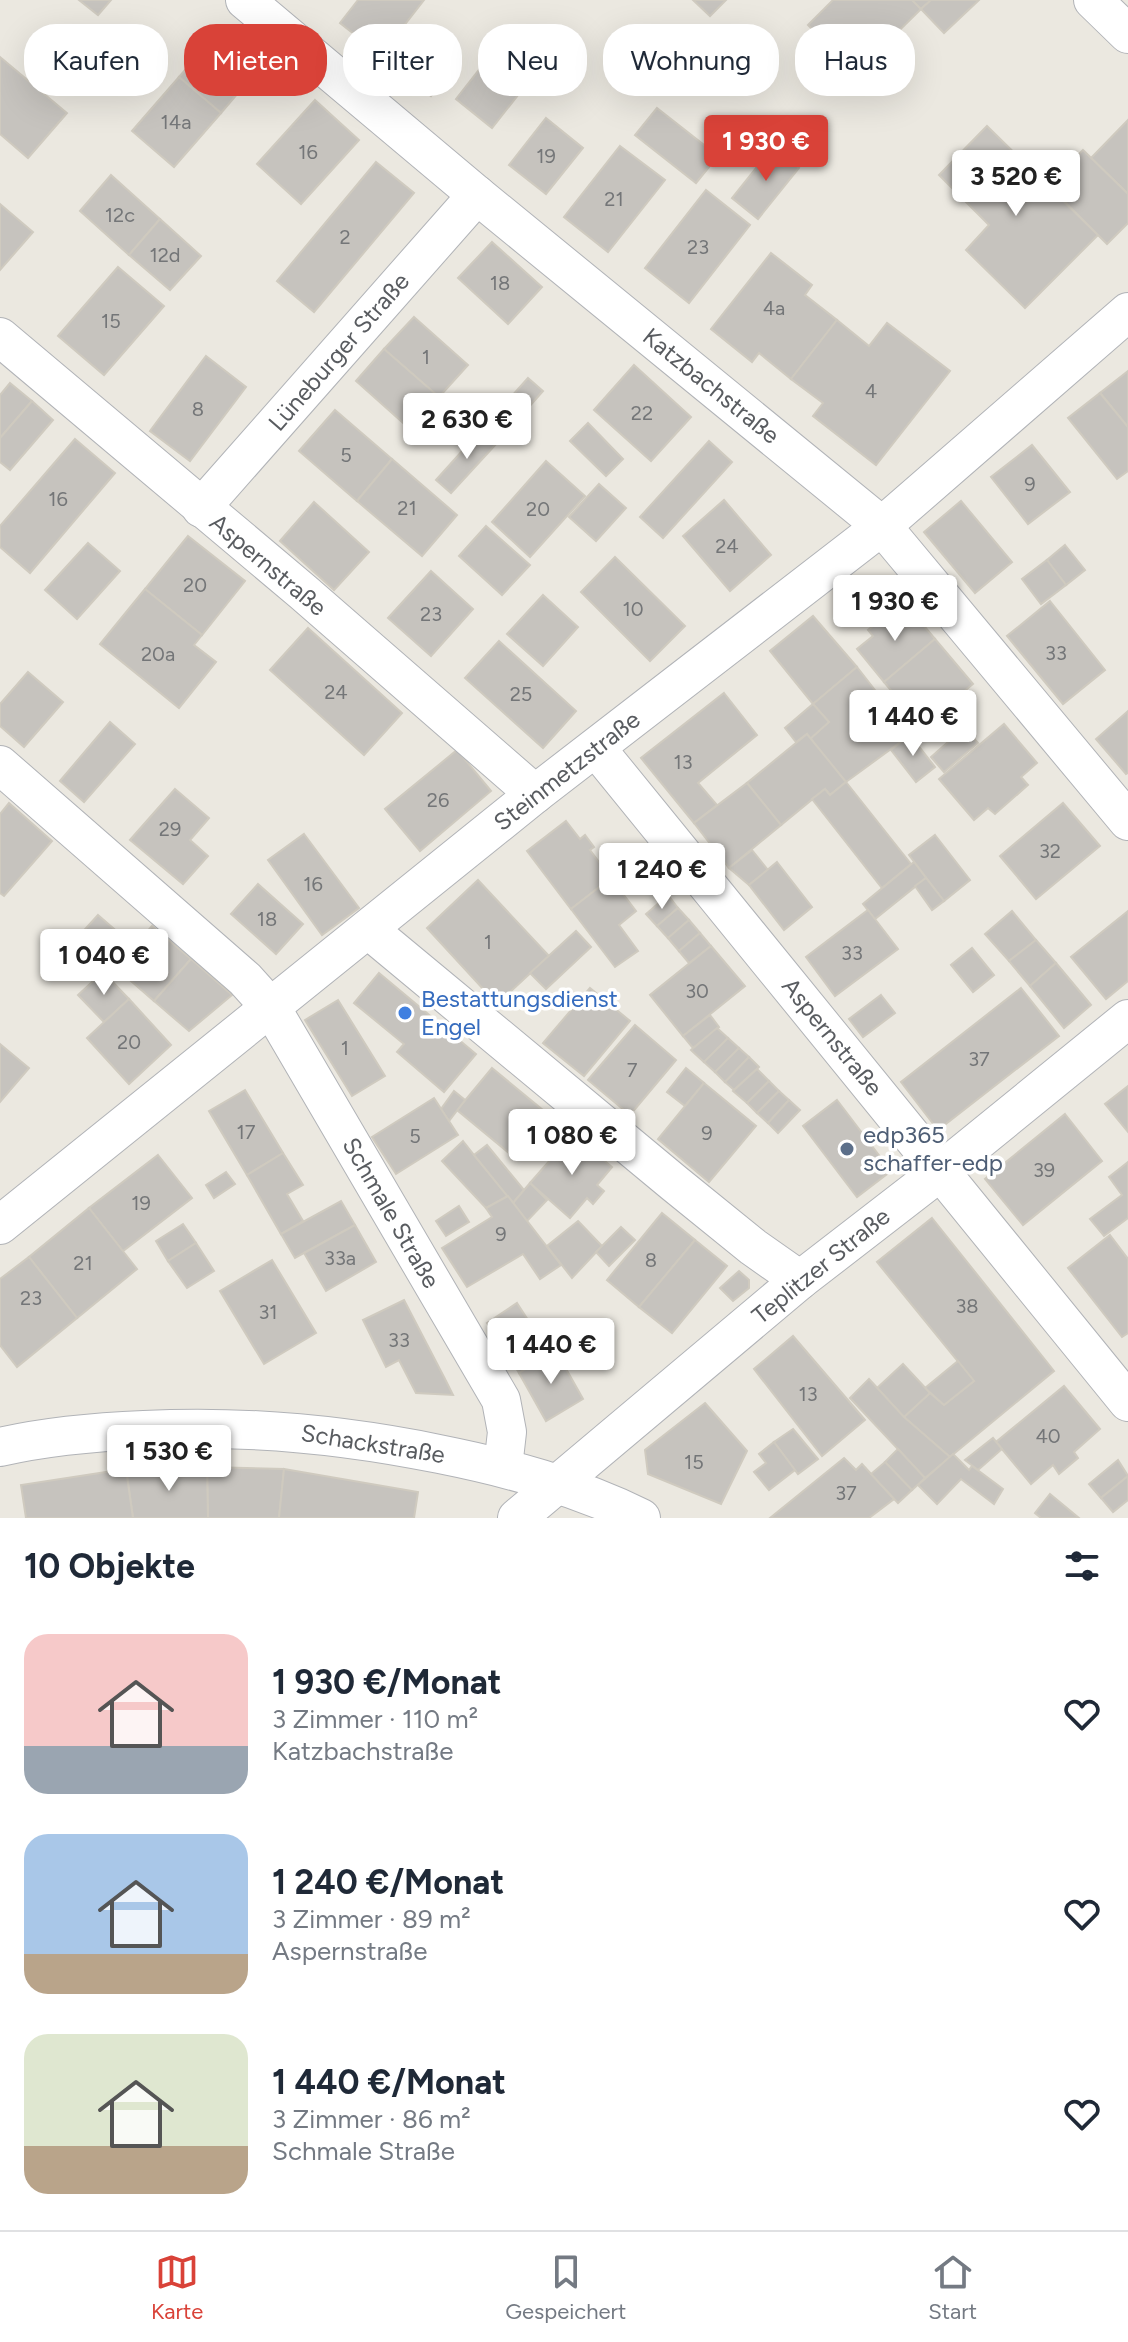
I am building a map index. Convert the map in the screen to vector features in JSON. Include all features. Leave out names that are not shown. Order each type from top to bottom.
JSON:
[{"type":"street","name":"Katzbachstraße","points":[[245,0],[477,195],[882,526],[1128,821]]},
{"type":"street","points":[[1093,0],[1128,34]]},
{"type":"street","name":"Lüneburger Straße","points":[[201,508],[477,195]]},
{"type":"street","name":"Steinmetzstraße","points":[[4,1216],[272,1009],[535,794],[882,526],[1128,312]]},
{"type":"street","name":"Aspernstraße","points":[[0,337],[303,592],[535,794]]},
{"type":"street","name":"Aspernstraße","points":[[596,748],[1128,1402]]},
{"type":"street","name":"Schmale Straße","points":[[0,765],[245,979],[272,1009],[501,1400],[507,1432],[503,1467]]},
{"type":"street","points":[[369,930],[730,1229],[800,1280]]},
{"type":"street","name":"Teplitzer Straße","points":[[517,1518],[800,1280],[941,1171],[1128,1019]]},
{"type":"street","name":"Schackstraße","points":[[0,1447],[44,1436],[199,1427],[277,1430],[371,1440],[503,1467],[607,1501],[641,1518]]},
{"type":"building","points":[[79,0],[111,0],[98,15]]},
{"type":"building","points":[[358,0],[424,0],[405,24],[340,23]]},
{"type":"building","points":[[693,0],[726,0],[710,16]]},
{"type":"building","points":[[833,0],[912,0],[921,9],[906,24],[809,24]]},
{"type":"building","points":[[912,0],[931,0],[921,9]]},
{"type":"building","points":[[931,0],[979,0],[944,33],[921,9]]},
{"type":"building","points":[[0,57],[24,77],[24,96],[47,96],[67,113],[28,158],[0,134]]},
{"type":"building","points":[[478,71],[478,96],[517,96],[492,128],[456,99],[462,96],[462,91]]},
{"type":"building","points":[[179,77],[184,81],[184,96],[201,96],[221,113],[174,167],[132,131],[162,96],[168,96],[168,90]]},
{"type":"building","points":[[201,96],[236,96],[221,113]]},
{"type":"building","points":[[315,100],[359,140],[301,204],[257,164]]},
{"type":"building","points":[[657,108],[718,156],[696,183],[635,135]]},
{"type":"building","points":[[546,118],[583,148],[546,194],[509,165]]},
{"type":"building","points":[[1128,120],[1128,194],[1091,158]]},
{"type":"building","points":[[987,126],[1098,235],[1025,308],[966,250],[989,225],[939,175]]},
{"type":"building","points":[[620,146],[665,180],[608,252],[564,217]]},
{"type":"building","points":[[773,147],[799,168],[758,219],[732,198]]},
{"type":"building","points":[[1083,150],[1128,194],[1128,223],[1107,244],[1048,185]]},
{"type":"building","points":[[376,162],[414,193],[314,312],[277,281]]},
{"type":"building","points":[[111,175],[160,219],[129,255],[80,211]]},
{"type":"building","points":[[706,190],[750,225],[689,303],[645,268]]},
{"type":"building","points":[[0,204],[33,232],[0,270]]},
{"type":"building","points":[[160,219],[201,256],[170,290],[129,255]]},
{"type":"building","points":[[492,242],[542,287],[508,324],[458,278]]},
{"type":"building","points":[[771,253],[812,285],[805,295],[837,320],[791,379],[759,353],[752,362],[711,329]]},
{"type":"building","points":[[118,267],[164,306],[104,375],[58,336]]},
{"type":"building","points":[[414,317],[468,365],[439,397],[384,349]]},
{"type":"building","points":[[837,320],[869,346],[887,323],[950,371],[876,465],[813,416],[823,403],[791,379]]},
{"type":"building","points":[[384,349],[439,397],[410,429],[356,381]]},
{"type":"building","points":[[206,356],[246,387],[190,461],[150,431]]},
{"type":"building","points":[[634,365],[691,417],[651,461],[594,410]]},
{"type":"building","points":[[1128,371],[1128,427],[1100,393]]},
{"type":"building","points":[[528,378],[543,391],[497,443],[482,429]]},
{"type":"building","points":[[10,383],[32,401],[0,438],[0,395]]},
{"type":"building","points":[[1100,393],[1128,427],[1128,471],[1117,479],[1068,418]]},
{"type":"building","points":[[32,401],[53,420],[10,470],[0,462],[0,438]]},
{"type":"building","points":[[335,410],[392,459],[357,501],[299,451]]},
{"type":"building","points":[[588,423],[623,459],[606,476],[570,441]]},
{"type":"building","points":[[482,429],[497,443],[451,493],[436,480]]},
{"type":"building","points":[[75,439],[115,473],[30,573],[0,547],[0,526]]},
{"type":"building","points":[[709,441],[732,462],[663,538],[640,517]]},
{"type":"building","points":[[1032,445],[1070,492],[1028,524],[991,477]]},
{"type":"building","points":[[392,459],[457,515],[422,556],[357,501]]},
{"type":"building","points":[[546,461],[585,496],[530,557],[492,522]]},
{"type":"building","points":[[599,484],[626,508],[596,541],[569,517]]},
{"type":"building","points":[[724,500],[771,555],[730,591],[683,536]]},
{"type":"building","points":[[961,501],[1012,562],[975,593],[924,532]]},
{"type":"building","points":[[314,502],[369,552],[334,590],[280,541]]},
{"type":"building","points":[[486,526],[530,565],[502,595],[459,556]]},
{"type":"building","points":[[188,536],[245,581],[202,635],[145,589]]},
{"type":"building","points":[[88,543],[120,571],[77,619],[45,590]]},
{"type":"building","points":[[1065,545],[1085,570],[1066,585],[1047,560]]},
{"type":"building","points":[[615,557],[685,626],[650,661],[581,592]]},
{"type":"building","points":[[1047,560],[1066,585],[1041,604],[1022,579]]},
{"type":"building","points":[[431,571],[473,609],[431,656],[388,618]]},
{"type":"building","points":[[145,589],[202,635],[194,645],[216,662],[179,708],[100,644]]},
{"type":"building","points":[[543,595],[578,627],[543,666],[507,634]]},
{"type":"building","points":[[1050,601],[1105,670],[1063,704],[1007,636]]},
{"type":"building","points":[[908,607],[935,639],[884,682],[857,649],[873,636],[868,630],[892,611],[897,616]]},
{"type":"building","points":[[813,616],[857,667],[813,704],[770,651]]},
{"type":"building","points":[[308,628],[402,713],[364,755],[270,670]]},
{"type":"building","points":[[935,639],[973,684],[922,727],[884,682]]},
{"type":"building","points":[[499,641],[576,711],[543,748],[465,678]]},
{"type":"building","points":[[857,667],[910,735],[846,782],[810,739],[829,722],[813,704]]},
{"type":"building","points":[[28,672],[63,702],[24,747],[0,726],[0,704]]},
{"type":"building","points":[[724,693],[757,735],[698,783],[717,805],[694,823],[641,758]]},
{"type":"building","points":[[813,704],[829,722],[810,739],[807,734],[796,742],[785,728]]},
{"type":"building","points":[[1128,711],[1128,773],[1126,774],[1096,739]]},
{"type":"building","points":[[110,722],[135,744],[84,802],[60,781]]},
{"type":"building","points":[[1004,724],[1037,763],[1021,777],[1028,785],[995,814],[988,808],[974,820],[939,779]]},
{"type":"building","points":[[964,728],[978,743],[944,772],[931,757]]},
{"type":"building","points":[[807,734],[846,782],[830,795],[825,789],[781,825],[747,783]]},
{"type":"building","points":[[910,735],[935,767],[916,782],[891,750]]},
{"type":"building","points":[[457,750],[491,791],[420,851],[385,809]]},
{"type":"building","points":[[846,782],[911,864],[882,888],[812,799],[825,789],[830,795]]},
{"type":"building","points":[[747,783],[781,825],[729,868],[694,823]]},
{"type":"building","points":[[175,789],[209,818],[190,840],[208,856],[183,884],[130,840]]},
{"type":"building","points":[[9,803],[52,841],[4,896],[0,893],[0,814]]},
{"type":"building","points":[[1063,803],[1100,846],[1036,899],[1000,856]]},
{"type":"building","points":[[566,821],[580,839],[585,835],[594,847],[590,850],[611,878],[571,909],[527,851]]},
{"type":"building","points":[[304,834],[359,908],[322,935],[268,860]]},
{"type":"building","points":[[935,835],[970,880],[944,901],[909,855]]},
{"type":"building","points":[[752,850],[768,870],[749,885],[729,868]]},
{"type":"building","points":[[777,862],[812,907],[784,930],[749,885]]},
{"type":"building","points":[[914,862],[926,878],[875,919],[863,904]]},
{"type":"building","points":[[611,878],[636,911],[619,925],[638,951],[615,967],[571,909]]},
{"type":"building","points":[[926,878],[944,901],[932,910],[915,886]]},
{"type":"building","points":[[478,880],[549,956],[497,1004],[427,928]]},
{"type":"building","points":[[258,884],[303,924],[276,954],[231,914]]},
{"type":"building","points":[[668,895],[678,908],[657,926],[646,914]]},
{"type":"building","points":[[678,908],[689,920],[668,938],[657,926]]},
{"type":"building","points":[[868,910],[898,949],[835,996],[806,957]]},
{"type":"building","points":[[1012,911],[1036,940],[1009,961],[985,934]]},
{"type":"building","points":[[1128,911],[1128,981],[1106,999],[1071,957]]},
{"type":"building","points":[[98,915],[135,947],[116,968],[79,936]]},
{"type":"building","points":[[689,920],[700,933],[679,951],[668,938]]},
{"type":"building","points":[[152,926],[191,959],[154,1001],[116,968]]},
{"type":"building","points":[[576,931],[591,947],[546,989],[530,973]]},
{"type":"building","points":[[700,933],[711,946],[689,963],[679,951]]},
{"type":"building","points":[[1036,940],[1056,963],[1030,986],[1009,961]]},
{"type":"building","points":[[711,946],[745,986],[683,1036],[650,995]]},
{"type":"building","points":[[972,948],[994,975],[973,992],[951,965]]},
{"type":"building","points":[[191,959],[232,995],[189,1031],[154,1001]]},
{"type":"building","points":[[1056,963],[1091,1005],[1064,1028],[1030,986]]},
{"type":"building","points":[[103,972],[129,999],[104,1022],[78,995]]},
{"type":"building","points":[[379,973],[476,1054],[444,1092],[397,1052],[404,1044],[354,1003]]},
{"type":"building","points":[[590,988],[630,1021],[584,1076],[543,1043]]},
{"type":"building","points":[[1021,988],[1059,1036],[938,1130],[901,1082]]},
{"type":"building","points":[[881,995],[895,1013],[863,1037],[849,1019]]},
{"type":"building","points":[[129,999],[171,1045],[129,1084],[87,1038]]},
{"type":"building","points":[[338,1000],[385,1076],[352,1096],[305,1020]]},
{"type":"building","points":[[710,1015],[719,1027],[693,1048],[683,1036]]},
{"type":"building","points":[[635,1025],[676,1060],[630,1115],[588,1080]]},
{"type":"building","points":[[717,1028],[728,1038],[704,1062],[691,1050]]},
{"type":"building","points":[[728,1038],[739,1048],[715,1072],[704,1062]]},
{"type":"building","points":[[0,1044],[29,1068],[0,1102]]},
{"type":"building","points":[[739,1048],[749,1057],[725,1082],[715,1072]]},
{"type":"building","points":[[749,1057],[759,1067],[734,1090],[725,1082]]},
{"type":"building","points":[[492,1068],[544,1111],[509,1153],[457,1110]]},
{"type":"building","points":[[686,1068],[704,1083],[685,1106],[667,1092]]},
{"type":"building","points":[[757,1069],[769,1081],[747,1103],[733,1091]]},
{"type":"building","points":[[769,1081],[779,1091],[757,1113],[747,1103]]},
{"type":"building","points":[[704,1083],[756,1126],[709,1182],[658,1139]]},
{"type":"building","points":[[1128,1086],[1128,1132],[1105,1104]]},
{"type":"building","points":[[245,1090],[283,1153],[247,1175],[209,1111]]},
{"type":"building","points":[[454,1091],[465,1100],[449,1121],[441,1109]]},
{"type":"building","points":[[779,1091],[789,1100],[768,1123],[757,1113]]},
{"type":"building","points":[[434,1098],[458,1135],[396,1174],[372,1137]]},
{"type":"building","points":[[789,1100],[800,1110],[778,1133],[768,1123]]},
{"type":"building","name":"edp365 schaffer-edp","points":[[837,1100],[891,1171],[857,1197],[803,1126]]},
{"type":"building","points":[[1065,1114],[1102,1161],[1023,1225],[985,1179]]},
{"type":"building","points":[[573,1134],[612,1167],[597,1185],[604,1191],[593,1204],[587,1198],[570,1218],[530,1183]]},
{"type":"building","points":[[463,1141],[508,1196],[486,1208],[442,1161]]},
{"type":"building","points":[[487,1145],[524,1190],[513,1203],[474,1155]]},
{"type":"building","points":[[283,1153],[303,1185],[287,1194],[303,1221],[281,1234],[247,1175]]},
{"type":"building","points":[[158,1155],[192,1198],[123,1251],[89,1208]]},
{"type":"building","points":[[1128,1162],[1128,1218],[1104,1236],[1090,1219],[1122,1195],[1109,1177]]},
{"type":"building","points":[[226,1172],[235,1184],[214,1198],[206,1185]]},
{"type":"building","points":[[530,1183],[547,1200],[527,1221],[513,1203]]},
{"type":"building","points":[[508,1196],[561,1265],[540,1279],[523,1254],[467,1287],[442,1248],[492,1217],[486,1208]]},
{"type":"building","points":[[341,1201],[355,1225],[295,1258],[281,1234]]},
{"type":"building","points":[[459,1206],[469,1222],[446,1236],[436,1221]]},
{"type":"building","points":[[89,1208],[137,1269],[77,1318],[29,1257]]},
{"type":"building","points":[[662,1213],[695,1240],[639,1307],[607,1280]]},
{"type":"building","points":[[932,1218],[1054,1371],[950,1457],[904,1417],[930,1393],[944,1405],[974,1381],[877,1262]]},
{"type":"building","points":[[578,1221],[602,1246],[572,1278],[547,1246]]},
{"type":"building","points":[[183,1224],[196,1243],[168,1261],[156,1241]]},
{"type":"building","points":[[355,1225],[376,1262],[326,1291],[304,1253]]},
{"type":"building","points":[[621,1227],[635,1240],[609,1266],[596,1252]]},
{"type":"building","points":[[1110,1235],[1128,1259],[1128,1333],[1122,1337],[1068,1268]]},
{"type":"building","points":[[695,1240],[727,1266],[672,1333],[639,1307]]},
{"type":"building","points":[[196,1243],[214,1271],[187,1288],[168,1261]]},
{"type":"building","points":[[29,1257],[77,1318],[17,1367],[0,1345],[0,1279]]},
{"type":"building","points":[[272,1260],[316,1333],[264,1364],[220,1291]]},
{"type":"building","points":[[739,1271],[749,1280],[749,1288],[733,1301],[720,1288]]},
{"type":"building","points":[[404,1300],[453,1395],[416,1393],[399,1360],[386,1367],[363,1320]]},
{"type":"building","points":[[517,1303],[528,1320],[498,1339],[487,1323]]},
{"type":"building","points":[[528,1320],[539,1335],[508,1355],[498,1339]]},
{"type":"building","points":[[550,1328],[562,1348],[519,1373],[508,1355]]},
{"type":"building","points":[[793,1336],[865,1420],[822,1456],[754,1369]]},
{"type":"building","points":[[556,1351],[583,1399],[546,1421],[519,1373]]},
{"type":"building","points":[[958,1361],[974,1381],[944,1405],[925,1388]]},
{"type":"building","points":[[903,1364],[930,1393],[904,1417],[877,1388]]},
{"type":"building","points":[[869,1379],[904,1417],[950,1457],[925,1478],[850,1398]]},
{"type":"building","points":[[1064,1386],[1100,1429],[1074,1452],[1078,1458],[1059,1474],[1053,1465],[1031,1484],[996,1442]]},
{"type":"building","points":[[705,1403],[747,1451],[721,1504],[648,1474],[645,1450]]},
{"type":"building","points":[[793,1429],[818,1459],[798,1474],[774,1442]]},
{"type":"building","points":[[993,1438],[1002,1449],[978,1470],[965,1460]]},
{"type":"building","points":[[774,1442],[795,1470],[769,1490],[754,1472],[766,1463],[759,1454]]},
{"type":"building","points":[[898,1449],[925,1478],[912,1490],[885,1462]]},
{"type":"building","points":[[953,1454],[969,1470],[972,1466],[1003,1489],[994,1504],[961,1479],[937,1504],[918,1485]]},
{"type":"building","points":[[844,1458],[856,1470],[862,1464],[894,1499],[869,1518],[770,1518]]},
{"type":"building","points":[[1118,1460],[1128,1476],[1101,1498],[1089,1484]]},
{"type":"building","points":[[885,1462],[912,1490],[898,1503],[871,1474]]},
{"type":"building","points":[[207,1467],[284,1469],[279,1518],[208,1518]]},
{"type":"building","points":[[207,1467],[208,1518],[133,1518],[126,1469]]},
{"type":"building","points":[[126,1469],[133,1518],[26,1518],[21,1485]]},
{"type":"building","points":[[284,1469],[418,1492],[414,1518],[279,1518]]},
{"type":"building","points":[[1128,1476],[1128,1500],[1113,1512],[1101,1498]]},
{"type":"building","points":[[1050,1494],[1079,1518],[1041,1518],[1035,1513]]},
{"type":"place","name":"Bestattungsdienst Engel","points":[[405,1013]]},
{"type":"place","name":"edp365 schaffer-edp","points":[[847,1149]]}]
